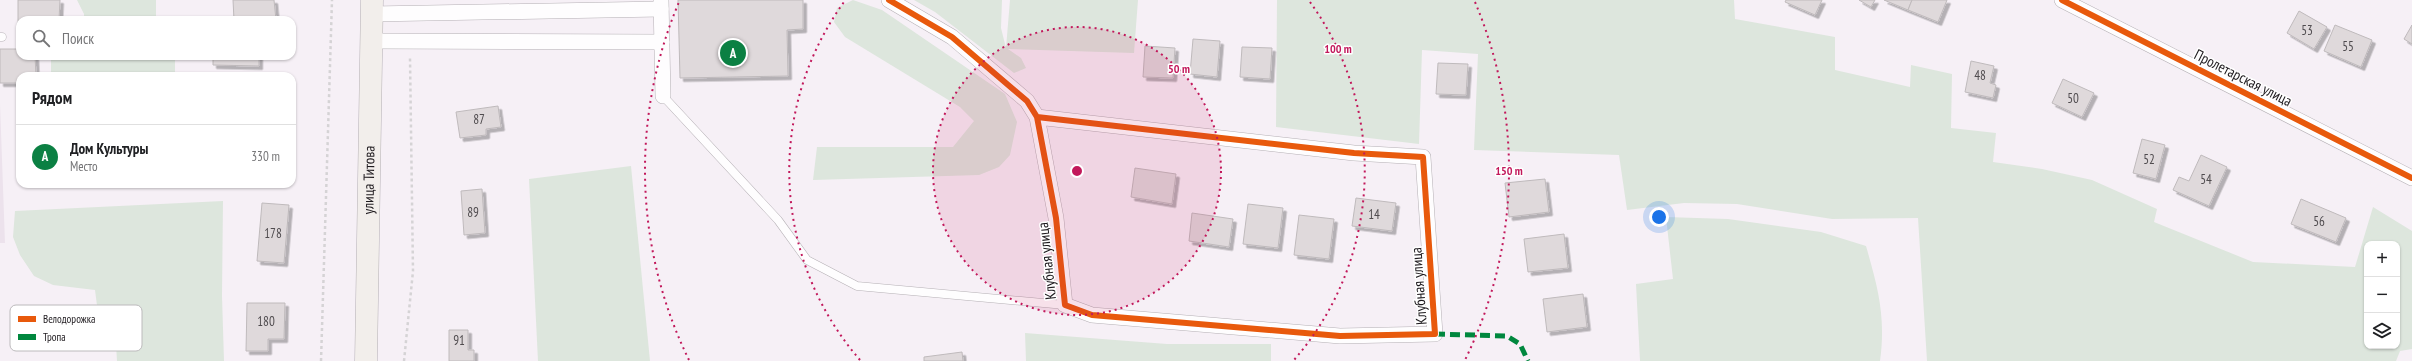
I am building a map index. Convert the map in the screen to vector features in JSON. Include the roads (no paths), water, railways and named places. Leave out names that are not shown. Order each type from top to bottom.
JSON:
[{"type":"main road","name":"улица Титова","points":[[366,361],[372,7]]},
{"type":"street","points":[[889,0],[952,37],[1027,101],[1037,117]]},
{"type":"street","name":"Пролетарская улица","points":[[2062,0],[2412,178]]},
{"type":"street","points":[[372,7],[661,4],[663,96]]},
{"type":"street","points":[[371,41],[662,42]]},
{"type":"street","name":"Клубная улица","points":[[1037,117],[1354,153],[1423,157],[1435,334],[1340,336],[1092,315],[1065,305],[1056,218],[1037,117]]},
{"type":"lane","points":[[663,96],[778,220],[806,260],[857,286],[1065,305]]},
{"type":"place","name":"Дом Культуры","points":[[733,53]]}]
